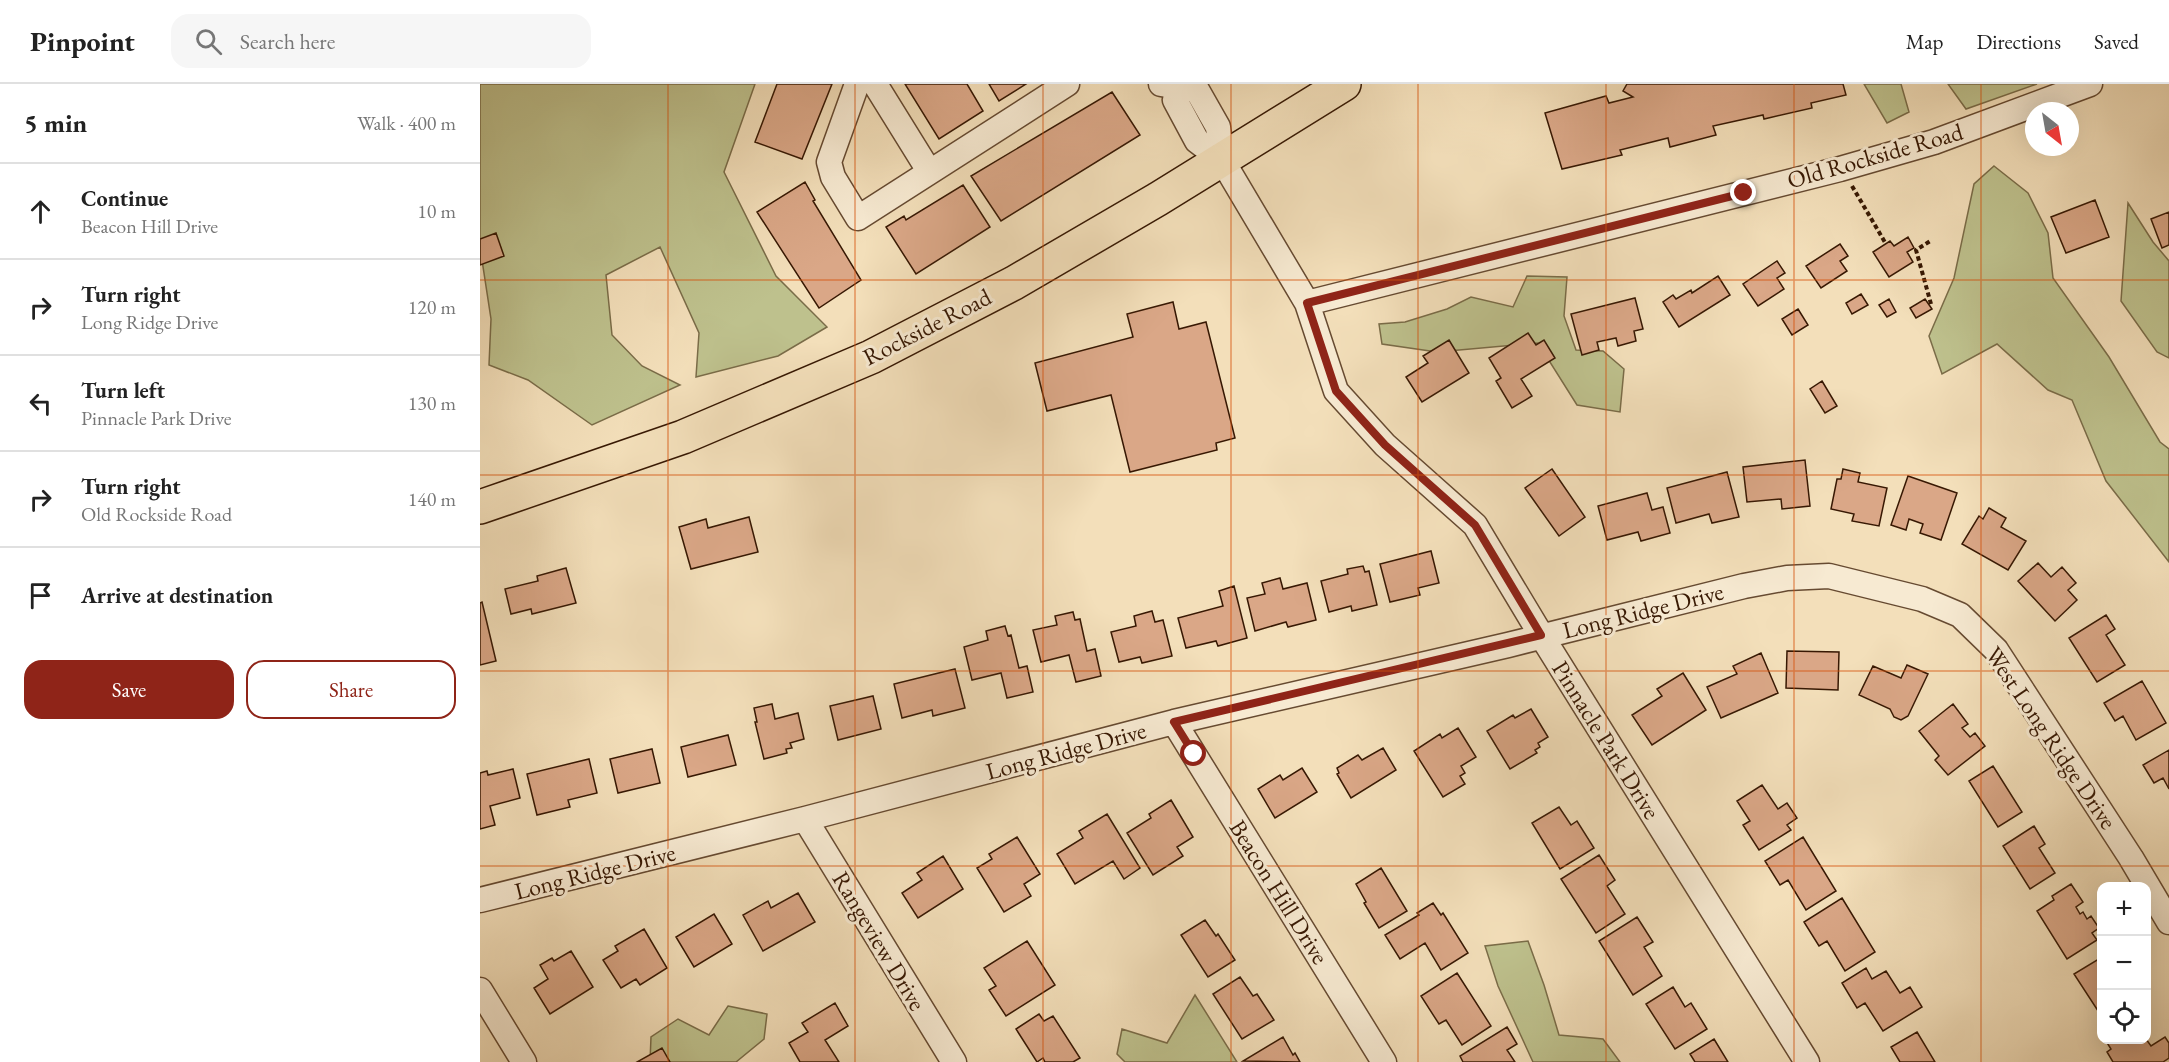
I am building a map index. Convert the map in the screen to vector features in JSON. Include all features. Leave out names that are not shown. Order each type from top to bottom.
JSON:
[{"type":"main road","name":"Rockside Road","points":[[480,507],[683,437],[872,357],[1014,283],[1222,160],[1344,84]]},
{"type":"street","points":[[856,84],[829,162],[833,177],[858,218],[1067,84]]},
{"type":"street","points":[[874,84],[929,171]]},
{"type":"street","name":"Old Rockside Road","points":[[1307,303],[1840,169],[1934,142],[2090,84]]},
{"type":"street","points":[[1179,85],[1175,100],[1197,141],[1222,160]]},
{"type":"street","name":"Pinnacle Park Drive","points":[[1222,160],[1307,303],[1336,391],[1385,445],[1475,525],[1807,1062]]},
{"type":"street","name":"Long Ridge Drive","points":[[480,900],[805,819],[1174,722],[1744,586],[1787,578],[1830,576]]},
{"type":"street","name":"West Long Ridge Drive","points":[[1830,576],[1922,599],[1951,611],[1960,615],[1989,643],[2131,858],[2169,922]]},
{"type":"street","name":"Beacon Hill Drive","points":[[1174,722],[1384,1062]]},
{"type":"street","name":"Rangeview Drive","points":[[805,819],[954,1062]]},
{"type":"street","points":[[480,990],[524,1062]]},
{"type":"path","points":[[1850,183],[1886,243]]},
{"type":"path","points":[[1931,304],[1916,250],[1932,240]]},
{"type":"green space","points":[[480,84],[755,84],[724,172],[776,276],[827,327],[778,356],[696,377],[699,333],[660,247],[606,275],[612,335],[642,366],[680,385],[592,425],[528,380],[489,365],[491,319],[480,247]]},
{"type":"green space","points":[[1864,84],[1901,84],[1909,112],[1887,123]]},
{"type":"green space","points":[[1948,84],[2037,84],[1966,109]]},
{"type":"green space","points":[[1994,166],[2028,193],[2048,233],[2053,278],[2109,357],[2160,442],[2169,449],[2169,562],[2106,481],[2072,400],[2048,390],[1997,344],[1942,374],[1929,336],[1954,278],[1974,184]]},
{"type":"green space","points":[[2128,203],[2153,242],[2169,261],[2169,358],[2157,352],[2121,301]]},
{"type":"green space","points":[[1527,276],[1567,277],[1564,316],[1576,350],[1603,351],[1624,369],[1620,412],[1577,405],[1538,343],[1437,352],[1382,344],[1379,324],[1405,322],[1447,309],[1471,297],[1513,307]]},
{"type":"green space","points":[[1528,941],[1559,1035],[1603,1039],[1620,1062],[1533,1062],[1498,986],[1485,946]]},
{"type":"green space","points":[[1195,995],[1237,1062],[1125,1062],[1117,1054],[1122,1029],[1167,1043]]},
{"type":"green space","points":[[728,1006],[767,1014],[764,1039],[736,1062],[650,1062],[651,1037],[678,1019],[709,1035]]},
{"type":"building","points":[[777,84],[832,84],[802,159],[755,142]]},
{"type":"building","points":[[905,84],[967,84],[983,111],[939,139]]},
{"type":"building","points":[[989,84],[1026,84],[999,101]]},
{"type":"building","points":[[1627,84],[1843,84],[1846,95],[1811,103],[1812,108],[1764,119],[1763,115],[1713,126],[1716,135],[1670,147],[1668,138],[1620,150],[1622,155],[1562,169],[1545,113],[1606,96],[1609,103],[1633,97],[1623,91]]},
{"type":"building","points":[[1112,92],[1140,135],[1001,221],[971,176]]},
{"type":"building","points":[[805,182],[815,200],[813,201],[861,280],[819,308],[757,212]]},
{"type":"building","points":[[963,185],[990,227],[916,274],[886,227],[904,216],[906,220]]},
{"type":"building","points":[[2095,200],[2109,237],[2066,253],[2051,217]]},
{"type":"building","points":[[2169,212],[2169,245],[2162,248],[2151,219]]},
{"type":"building","points":[[496,233],[504,256],[480,265],[480,239]]},
{"type":"building","points":[[1908,237],[1914,248],[1907,252],[1913,262],[1889,277],[1873,252],[1890,241],[1894,246]]},
{"type":"building","points":[[1840,244],[1848,256],[1840,261],[1847,271],[1821,288],[1806,266]]},
{"type":"building","points":[[1777,261],[1785,273],[1777,278],[1784,289],[1758,306],[1743,284]]},
{"type":"building","points":[[1718,276],[1730,295],[1679,327],[1663,302],[1673,295],[1676,299],[1691,290],[1692,293]]},
{"type":"building","points":[[1861,294],[1868,305],[1852,314],[1846,303]]},
{"type":"building","points":[[1635,298],[1643,329],[1634,331],[1636,341],[1618,346],[1616,338],[1597,342],[1599,350],[1582,355],[1571,314]]},
{"type":"building","points":[[1889,299],[1896,312],[1887,317],[1879,305]]},
{"type":"building","points":[[1925,299],[1932,309],[1916,318],[1910,308]]},
{"type":"building","points":[[1173,302],[1179,329],[1206,322],[1235,438],[1216,443],[1217,450],[1130,472],[1111,395],[1047,411],[1035,363],[1133,337],[1127,314]]},
{"type":"building","points":[[1798,309],[1808,325],[1792,335],[1782,319]]},
{"type":"building","points":[[1528,333],[1536,345],[1544,340],[1555,358],[1521,379],[1532,396],[1512,408],[1496,381],[1501,378],[1489,358]]},
{"type":"building","points":[[1449,340],[1469,373],[1422,402],[1406,377],[1428,363],[1423,356]]},
{"type":"building","points":[[1822,381],[1837,406],[1825,413],[1810,389]]},
{"type":"building","points":[[1805,460],[1810,506],[1782,509],[1781,499],[1747,502],[1743,467]]},
{"type":"building","points":[[1552,469],[1585,517],[1559,536],[1525,488]]},
{"type":"building","points":[[1843,469],[1860,473],[1858,482],[1887,488],[1879,526],[1852,521],[1854,514],[1831,509],[1837,479],[1841,479]]},
{"type":"building","points":[[1727,472],[1739,517],[1712,523],[1709,514],[1676,523],[1667,488]]},
{"type":"building","points":[[1908,476],[1957,493],[1941,540],[1920,533],[1923,524],[1909,519],[1906,530],[1891,525]]},
{"type":"building","points":[[1647,493],[1652,510],[1663,507],[1670,533],[1641,541],[1638,532],[1607,540],[1598,506]]},
{"type":"building","points":[[1989,508],[2006,518],[2001,527],[2026,541],[2008,570],[1962,544],[1979,516],[1983,519]]},
{"type":"building","points":[[749,517],[758,552],[691,569],[679,527],[706,519],[708,528]]},
{"type":"building","points":[[1431,551],[1439,583],[1418,588],[1420,595],[1390,602],[1380,564]]},
{"type":"building","points":[[2038,563],[2051,577],[2062,567],[2076,583],[2068,590],[2077,600],[2055,621],[2018,581]]},
{"type":"building","points":[[1363,566],[1365,572],[1369,571],[1377,605],[1352,611],[1351,606],[1329,612],[1321,581],[1348,574],[1347,569]]},
{"type":"building","points":[[566,568],[576,603],[532,614],[531,609],[511,614],[505,589],[538,581],[537,576]]},
{"type":"building","points":[[1280,578],[1283,589],[1307,583],[1316,620],[1288,627],[1286,622],[1255,631],[1247,598],[1265,594],[1262,583]]},
{"type":"building","points":[[1234,586],[1247,638],[1218,646],[1216,641],[1186,648],[1178,618],[1223,606],[1219,591]]},
{"type":"building","points":[[482,602],[496,661],[480,665],[480,603]]},
{"type":"building","points":[[1152,611],[1155,622],[1163,620],[1172,656],[1142,663],[1140,657],[1119,662],[1111,632],[1136,626],[1134,616]]},
{"type":"building","points":[[1073,612],[1075,620],[1080,619],[1087,651],[1095,649],[1101,676],[1076,682],[1069,655],[1041,662],[1033,630],[1057,625],[1055,616]]},
{"type":"building","points":[[2106,615],[2115,629],[2106,635],[2125,665],[2097,682],[2069,638]]},
{"type":"building","points":[[1005,626],[1008,636],[1011,635],[1019,668],[1027,666],[1033,692],[1007,698],[1001,673],[972,680],[964,647],[988,640],[986,631]]},
{"type":"building","points":[[1787,651],[1839,652],[1838,690],[1786,688]]},
{"type":"building","points":[[1761,653],[1778,693],[1721,718],[1707,687],[1737,674],[1733,666]]},
{"type":"building","points":[[1907,665],[1928,674],[1908,716],[1901,720],[1894,717],[1890,709],[1859,695],[1873,666],[1901,678]]},
{"type":"building","points":[[955,669],[965,708],[933,716],[932,710],[902,718],[894,684]]},
{"type":"building","points":[[1683,673],[1706,710],[1652,745],[1632,715],[1662,696],[1657,689]]},
{"type":"building","points":[[2142,681],[2166,723],[2136,740],[2123,716],[2115,721],[2104,703]]},
{"type":"building","points":[[873,696],[881,729],[838,740],[830,706]]},
{"type":"building","points":[[772,704],[775,719],[798,713],[804,739],[790,743],[792,748],[786,749],[787,753],[764,759],[754,708]]},
{"type":"building","points":[[1953,704],[1968,724],[1962,728],[1970,737],[1975,733],[1985,746],[1948,775],[1935,760],[1939,756],[1919,731]]},
{"type":"building","points":[[1531,709],[1548,737],[1538,743],[1540,747],[1535,750],[1537,753],[1510,769],[1487,731],[1513,715],[1515,718]]},
{"type":"building","points":[[1458,728],[1476,757],[1461,766],[1465,773],[1460,776],[1465,784],[1443,797],[1414,751],[1440,734],[1442,738]]},
{"type":"building","points":[[728,735],[736,765],[688,777],[681,747]]},
{"type":"building","points":[[1383,748],[1396,770],[1351,798],[1337,774],[1339,773],[1337,768],[1358,755],[1362,760]]},
{"type":"building","points":[[652,749],[660,783],[618,793],[610,759]]},
{"type":"building","points":[[2169,750],[2169,789],[2163,778],[2154,783],[2143,765]]},
{"type":"building","points":[[589,759],[597,793],[568,800],[570,807],[537,815],[527,774]]},
{"type":"building","points":[[1993,766],[2022,812],[1998,827],[1969,781]]},
{"type":"building","points":[[1302,768],[1317,792],[1275,818],[1258,789],[1280,775],[1283,780]]},
{"type":"building","points":[[513,769],[520,798],[490,806],[495,825],[480,829],[480,773],[487,771],[488,775]]},
{"type":"building","points":[[1762,785],[1778,809],[1787,803],[1797,818],[1787,825],[1791,830],[1759,850],[1743,825],[1750,821],[1737,801]]},
{"type":"building","points":[[1171,800],[1193,837],[1177,847],[1183,856],[1153,875],[1127,833],[1151,818],[1149,814]]},
{"type":"building","points":[[1559,807],[1571,825],[1577,821],[1594,848],[1560,869],[1532,823]]},
{"type":"building","points":[[1107,814],[1140,868],[1124,879],[1113,861],[1075,884],[1057,854],[1083,838],[1079,831]]},
{"type":"building","points":[[2034,826],[2045,844],[2039,848],[2055,873],[2030,889],[2003,846]]},
{"type":"building","points":[[1017,837],[1040,874],[1024,884],[1031,896],[1004,912],[977,868],[992,859],[989,854]]},
{"type":"building","points":[[1803,837],[1836,891],[1806,910],[1788,880],[1780,885],[1765,861]]},
{"type":"building","points":[[1599,855],[1615,880],[1607,886],[1625,914],[1596,933],[1561,879]]},
{"type":"building","points":[[943,856],[963,889],[918,918],[902,893],[922,880],[917,873]]},
{"type":"building","points":[[1381,868],[1407,911],[1379,928],[1356,884]]},
{"type":"building","points":[[2071,884],[2083,902],[2076,907],[2080,914],[2083,912],[2087,919],[2091,916],[2097,925],[2097,929],[2092,933],[2097,940],[2067,959],[2037,911],[2054,900],[2052,896]]},
{"type":"building","points":[[798,893],[815,922],[763,951],[743,915],[768,901],[771,908]]},
{"type":"building","points":[[1842,898],[1875,952],[1845,971],[1827,941],[1819,946],[1804,922]]},
{"type":"building","points":[[1433,903],[1441,915],[1443,913],[1468,953],[1441,970],[1425,943],[1400,959],[1385,935],[1419,915],[1417,913]]},
{"type":"building","points":[[714,914],[732,944],[694,967],[676,937]]},
{"type":"building","points":[[1637,917],[1653,942],[1644,947],[1662,976],[1633,995],[1599,941]]},
{"type":"building","points":[[1205,920],[1216,936],[1218,934],[1235,960],[1208,977],[1181,935]]},
{"type":"building","points":[[644,929],[667,968],[640,985],[636,979],[621,988],[603,960],[618,951],[615,946]]},
{"type":"building","points":[[1027,941],[1055,985],[1006,1016],[989,990],[996,986],[984,968]]},
{"type":"building","points":[[571,951],[593,987],[550,1014],[534,988],[548,979],[540,965],[552,958],[554,961]]},
{"type":"building","points":[[2097,960],[2097,1009],[2074,974]]},
{"type":"building","points":[[1866,968],[1872,979],[1886,971],[1900,993],[1910,987],[1922,1007],[1883,1031],[1865,1003],[1857,1008],[1842,983]]},
{"type":"building","points":[[1457,973],[1491,1026],[1462,1045],[1446,1020],[1439,1024],[1421,996]]},
{"type":"building","points":[[1240,977],[1253,996],[1257,994],[1274,1020],[1242,1039],[1213,994]]},
{"type":"building","points":[[1673,987],[1685,1007],[1691,1003],[1707,1029],[1675,1049],[1646,1004]]},
{"type":"building","points":[[835,1003],[848,1026],[825,1040],[839,1062],[800,1062],[789,1043],[808,1032],[802,1023]]},
{"type":"building","points":[[1039,1014],[1044,1021],[1053,1016],[1080,1058],[1073,1062],[1045,1062],[1043,1058],[1037,1062],[1016,1029]]},
{"type":"building","points":[[1507,1027],[1517,1044],[1507,1050],[1515,1062],[1463,1062],[1460,1056]]},
{"type":"building","points":[[1917,1032],[1935,1062],[1900,1062],[1891,1047]]},
{"type":"building","points":[[1283,1037],[1293,1055],[1295,1053],[1300,1062],[1243,1061]]},
{"type":"building","points":[[2165,1037],[2169,1043],[2169,1058],[2163,1062],[2113,1062],[2107,1052],[2111,1049],[2108,1044],[2150,1044],[2151,1046]]},
{"type":"building","points":[[1714,1039],[1728,1062],[1695,1062],[1690,1054]]},
{"type":"building","points":[[662,1048],[670,1062],[637,1062]]},
{"type":"route","points":[[1194,754],[1174,722],[1508,645],[1541,635],[1475,525],[1385,445],[1336,391],[1307,303],[1744,193]]}]
